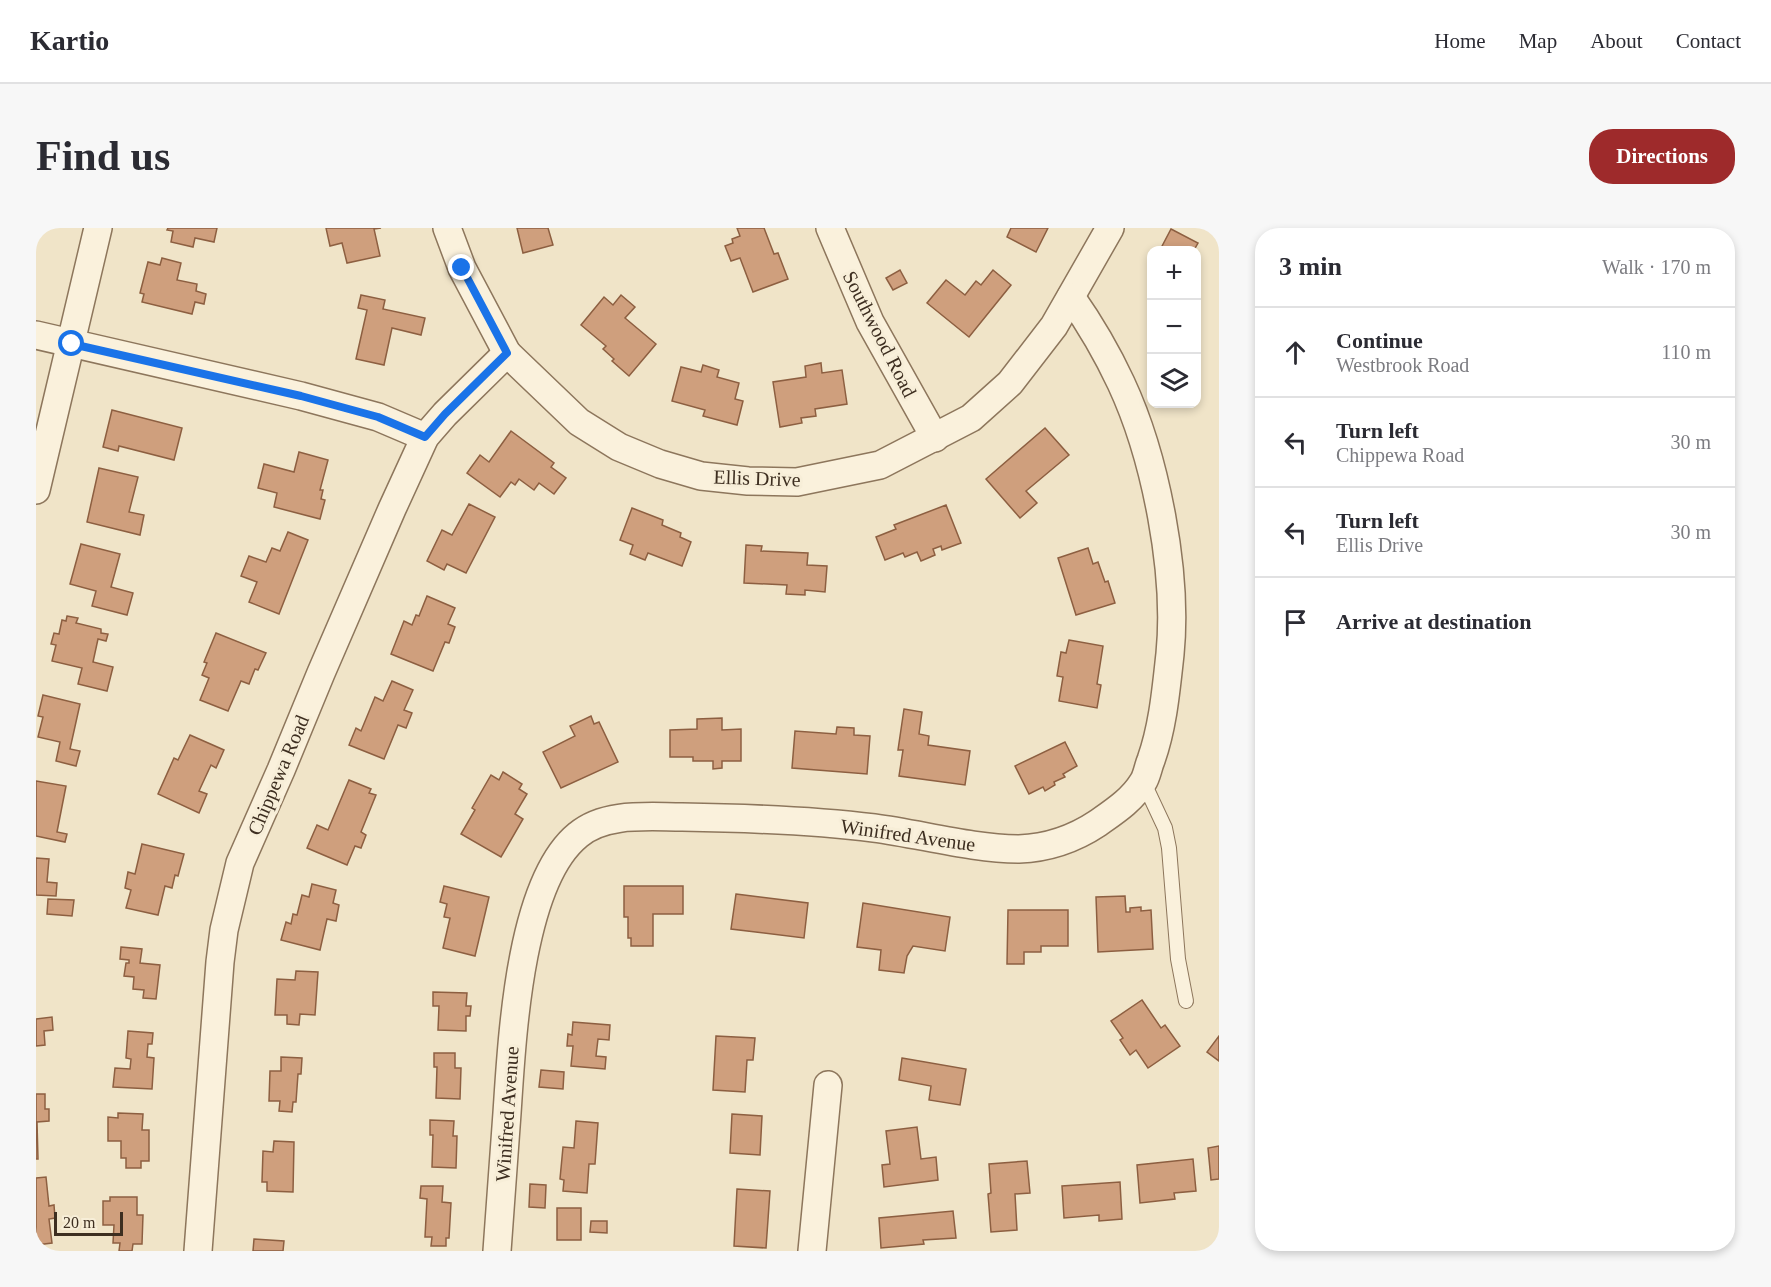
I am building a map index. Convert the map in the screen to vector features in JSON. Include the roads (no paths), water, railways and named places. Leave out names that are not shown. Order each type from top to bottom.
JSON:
[{"type":"street","points":[[36,490],[99,228]]},
{"type":"street","name":"Ellis Drive","points":[[447,228],[462,268],[507,353],[579,422],[619,447],[660,464],[701,476],[748,481],[797,482],[880,465],[971,418],[1010,383],[1054,326],[1110,228]]},
{"type":"street","name":"Southwood Road","points":[[830,228],[870,322],[934,438]]},
{"type":"street","name":"Winifred Avenue","points":[[497,1251],[515,1007],[534,916],[546,878],[562,851],[576,836],[595,823],[631,817],[761,818],[874,828],[962,843],[1018,849],[1056,845],[1086,831],[1124,805],[1143,781],[1154,750],[1164,709],[1171,646],[1170,584],[1161,514],[1145,447],[1122,385],[1091,326],[1071,297]]},
{"type":"street","points":[[36,335],[312,399],[378,417],[425,437]]},
{"type":"street","name":"Chippewa Road","points":[[198,1251],[220,962],[224,930],[240,863],[392,508],[425,437],[507,353]]},
{"type":"street","points":[[812,1251],[828,1085]]},
{"type":"lane","points":[[1143,781],[1157,806],[1169,848],[1178,959],[1186,1001]]}]
